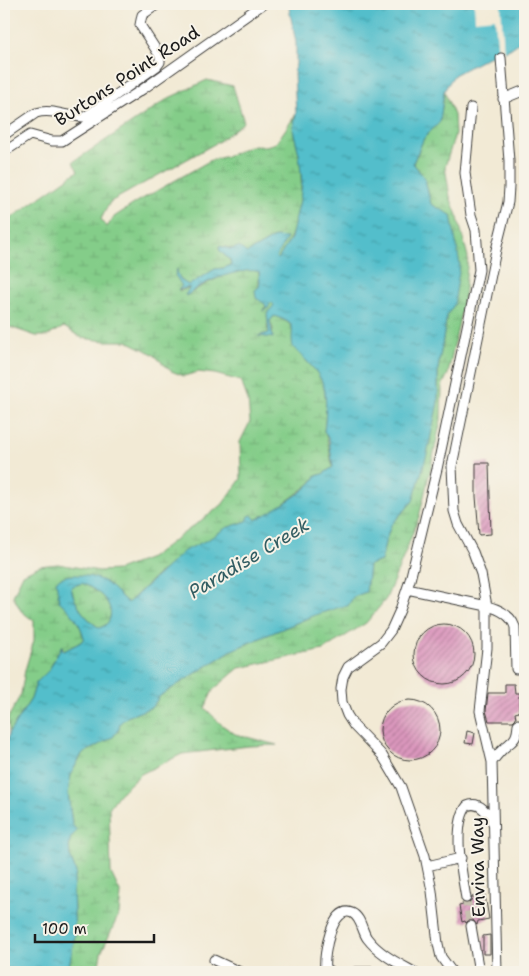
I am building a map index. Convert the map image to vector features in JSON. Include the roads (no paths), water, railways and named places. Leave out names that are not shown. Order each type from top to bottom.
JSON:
[{"type":"street","points":[[4,135],[36,113],[42,111],[86,117],[157,66],[160,62],[160,56],[140,25],[142,15],[158,4]]},
{"type":"street","name":"Burtons Point Road","points":[[4,152],[30,135],[52,141],[62,141],[143,89],[263,4]]},
{"type":"street","name":"Enviva Way","points":[[497,972],[492,762],[480,711],[487,648],[487,606],[481,574],[454,511],[452,466],[496,250],[508,202],[509,162],[501,58]]},
{"type":"street","points":[[504,99],[525,90]]},
{"type":"street","points":[[452,972],[441,957],[425,856],[400,787],[382,755],[354,726],[347,715],[342,702],[341,689],[343,677],[348,667],[381,643],[391,630],[407,589],[437,469],[479,270],[476,230],[471,215],[465,172],[471,108]]},
{"type":"street","points":[[407,589],[497,609],[513,622],[515,627],[516,669]]},
{"type":"street","points":[[492,762],[500,751],[514,740],[517,735],[518,724]]},
{"type":"street","points":[[466,898],[461,858],[460,823],[462,814],[467,806],[471,804],[480,806],[494,823]]},
{"type":"street","points":[[427,866],[461,858]]},
{"type":"street","points":[[329,972],[324,968],[326,944],[339,916],[348,912],[358,917],[367,938],[376,948],[414,972]]},
{"type":"street","points":[[471,926],[479,972]]},
{"type":"street","points":[[492,972],[496,957]]},
{"type":"street","points":[[214,960],[240,972]]},
{"type":"street","points":[[355,972],[414,972]]},
{"type":"water","name":"Paradise Creek","points":[[291,4],[525,4],[524,39],[510,49],[488,57],[454,75],[444,91],[440,122],[424,138],[413,163],[425,179],[431,204],[451,215],[460,265],[454,305],[447,315],[438,369],[438,402],[427,454],[413,501],[391,525],[381,561],[369,565],[366,592],[353,597],[348,606],[315,615],[232,650],[160,696],[152,707],[127,717],[120,723],[119,729],[113,737],[82,754],[71,774],[68,793],[72,824],[77,831],[71,837],[69,845],[70,856],[76,872],[73,889],[75,935],[68,972],[4,972],[4,749],[9,733],[31,699],[36,683],[49,670],[62,645],[62,650],[64,651],[81,642],[84,638],[74,617],[59,601],[56,581],[73,575],[94,577],[105,582],[128,603],[184,551],[226,528],[247,521],[249,516],[252,515],[256,520],[298,494],[313,482],[316,476],[323,474],[333,467],[329,440],[324,431],[326,408],[323,384],[314,369],[293,347],[291,325],[274,316],[270,321],[273,338],[258,336],[269,333],[267,314],[274,305],[271,302],[268,308],[262,311],[266,307],[265,304],[256,298],[255,290],[259,287],[260,282],[259,272],[248,271],[225,276],[203,284],[186,296],[190,287],[178,290],[182,286],[175,275],[177,269],[180,279],[189,285],[215,269],[231,265],[230,260],[220,251],[219,246],[231,249],[239,247],[247,253],[275,237],[287,238],[276,257],[278,259],[291,238],[302,183],[299,154],[293,130],[296,114],[294,73],[296,43],[289,8]],"holes":[[[82,583],[98,592],[109,606],[110,618],[106,624],[99,628],[80,610],[72,593],[71,587]]]},
{"type":"tunnel","points":[[466,898],[471,926]]}]
